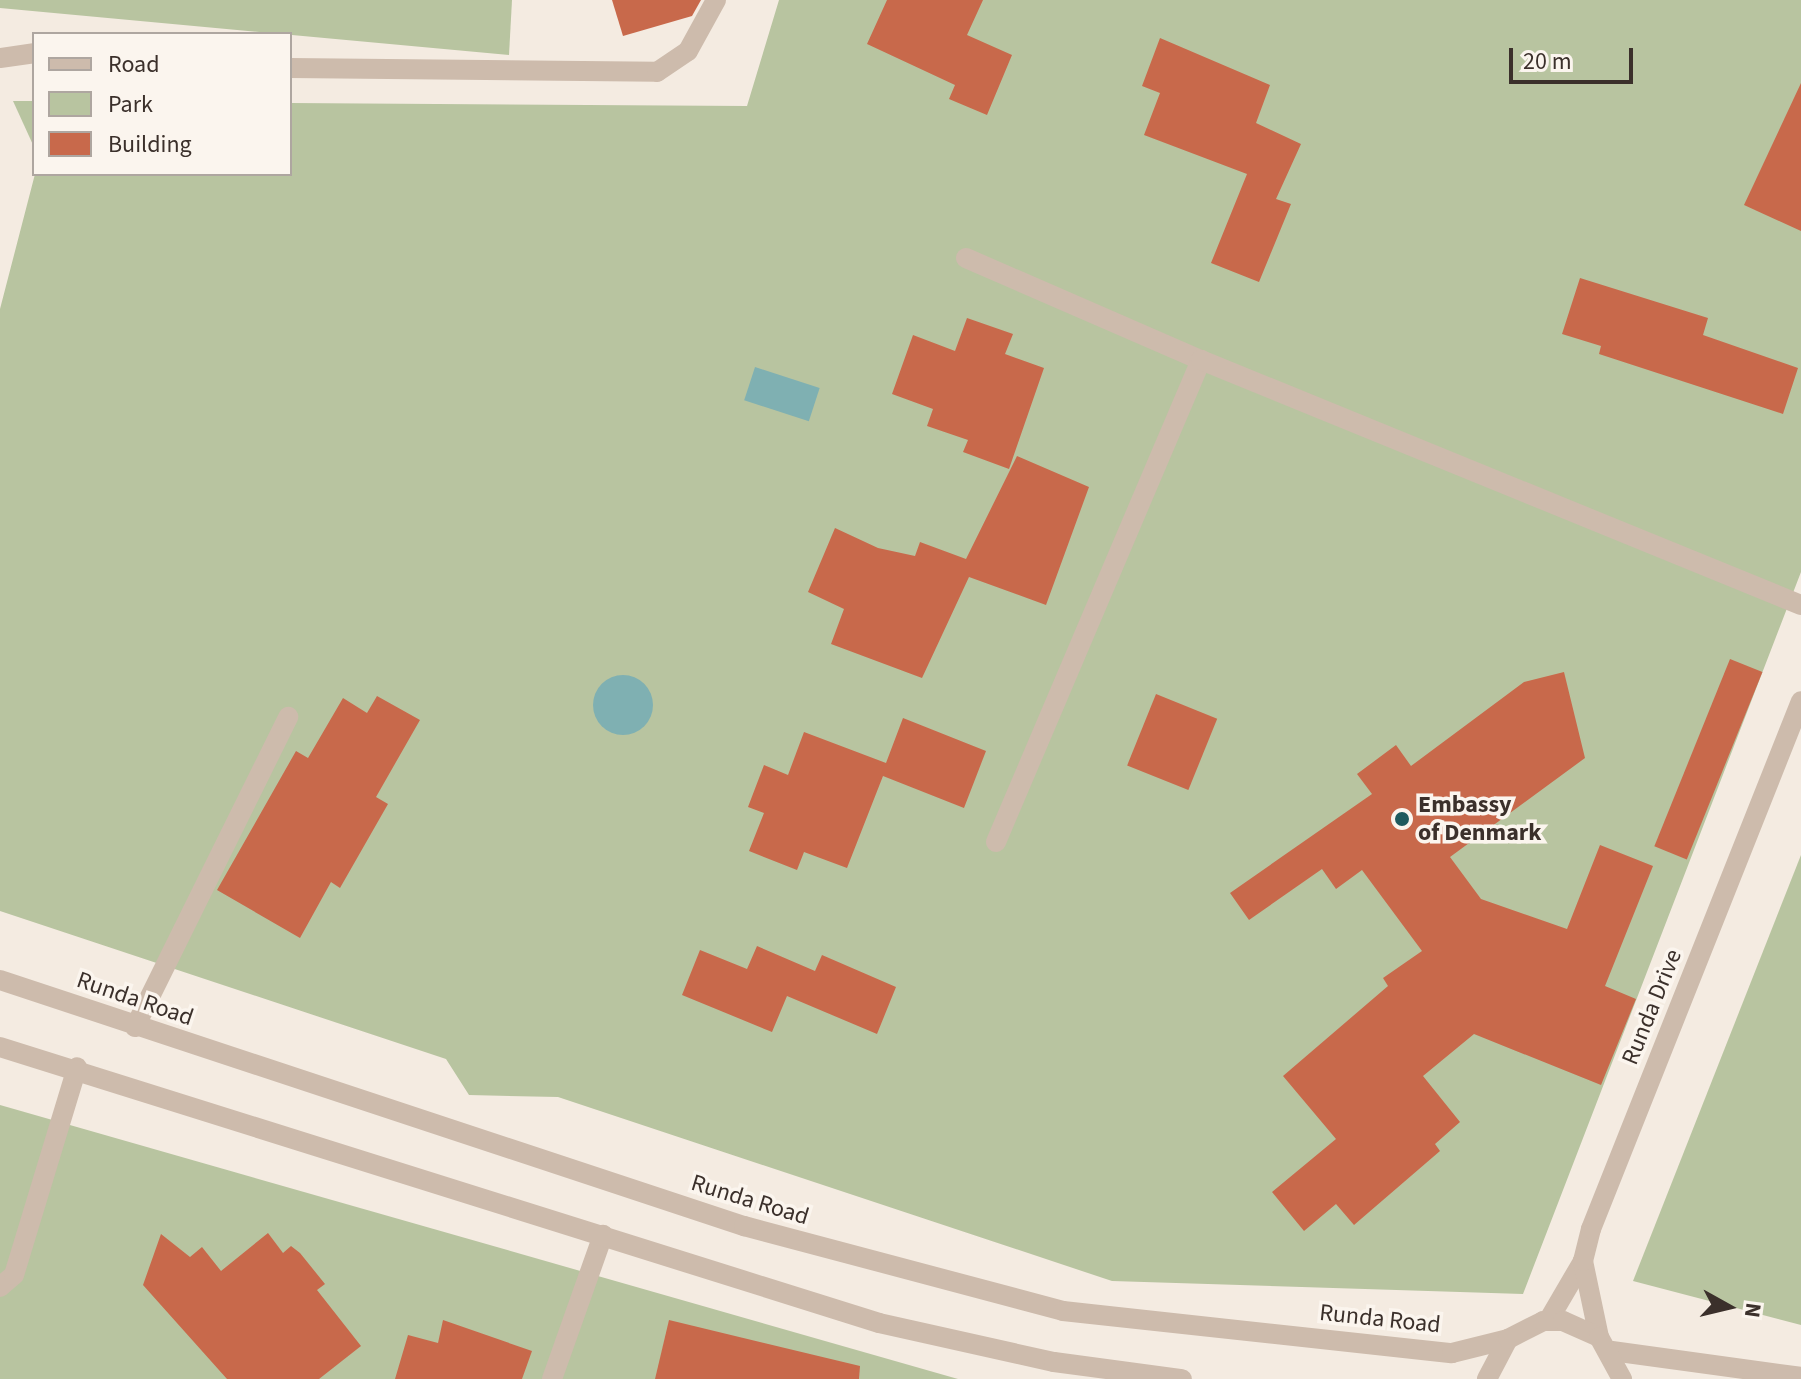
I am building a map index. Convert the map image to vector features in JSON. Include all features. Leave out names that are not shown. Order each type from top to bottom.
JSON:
[{"type":"street","points":[[292,68],[657,72],[688,51],[716,0]]},
{"type":"street","points":[[0,58],[32,53]]},
{"type":"street","points":[[966,258],[1201,360],[1801,605]]},
{"type":"street","points":[[996,842],[1201,360]]},
{"type":"street","name":"Runda Drive","points":[[1548,1321],[1583,1261],[1801,701]]},
{"type":"street","points":[[135,1027],[288,717]]},
{"type":"street","name":"Runda Road","points":[[0,980],[744,1226],[1063,1311],[1452,1353],[1508,1339]]},
{"type":"street","points":[[0,1047],[77,1067],[879,1323],[1054,1362],[1182,1379]]},
{"type":"street","points":[[0,1287],[14,1275],[77,1067]]},
{"type":"street","points":[[552,1379],[603,1235]]},
{"type":"street","points":[[1583,1261],[1605,1344],[1622,1379]]},
{"type":"street","points":[[1487,1379],[1508,1339],[1548,1321],[1605,1344],[1801,1377]]},
{"type":"green space","points":[[0,0],[512,0],[509,55],[292,35],[292,32],[260,32],[0,8]]},
{"type":"green space","points":[[779,0],[1801,0],[1801,572],[1523,1294],[1112,1281],[558,1097],[469,1095],[446,1059],[0,911],[0,309],[34,176],[292,176],[292,103],[747,106]]},
{"type":"green space","points":[[13,101],[32,101],[32,143]]},
{"type":"green space","points":[[1801,855],[1801,1325],[1633,1281]]},
{"type":"green space","points":[[0,1105],[958,1379],[0,1379]]},
{"type":"water","points":[[755,367],[820,388],[809,421],[744,400]]},
{"type":"water","points":[[623,675],[644,684],[653,705],[644,726],[623,735],[602,726],[593,705],[602,684]]},
{"type":"building","points":[[612,0],[701,0],[692,16],[623,36]]},
{"type":"building","points":[[887,0],[983,0],[967,35],[1012,55],[987,115],[949,99],[955,85],[867,44]]},
{"type":"building","points":[[1160,38],[1270,85],[1256,123],[1301,144],[1276,199],[1291,204],[1259,282],[1211,263],[1247,174],[1144,135],[1160,93],[1142,86]]},
{"type":"building","points":[[1801,83],[1801,231],[1744,205]]},
{"type":"building","points":[[1580,278],[1708,318],[1703,335],[1798,368],[1783,414],[1599,354],[1601,346],[1562,334]]},
{"type":"building","points":[[967,318],[1013,334],[1005,354],[1044,368],[1009,469],[963,452],[968,440],[927,426],[933,409],[892,394],[913,335],[955,351]]},
{"type":"building","points":[[1017,456],[1089,487],[1046,605],[969,577],[922,678],[831,644],[844,609],[808,592],[835,528],[878,548],[915,556],[920,542],[966,559]]},
{"type":"building","points":[[1730,659],[1762,672],[1687,859],[1654,846]]},
{"type":"building","points":[[1564,672],[1585,758],[1450,857],[1481,899],[1567,929],[1600,845],[1653,866],[1605,986],[1636,999],[1601,1085],[1474,1034],[1423,1076],[1460,1122],[1435,1144],[1440,1151],[1354,1225],[1336,1204],[1304,1231],[1272,1192],[1336,1139],[1283,1076],[1388,986],[1383,978],[1422,951],[1362,870],[1336,889],[1322,869],[1249,920],[1230,893],[1372,794],[1357,774],[1396,745],[1411,766],[1524,682]]},
{"type":"building","points":[[1156,694],[1217,719],[1188,790],[1127,765]]},
{"type":"building","points":[[377,696],[420,720],[376,797],[388,804],[340,888],[331,882],[300,938],[217,890],[296,751],[308,758],[343,698],[367,713]]},
{"type":"building","points":[[903,718],[986,751],[964,808],[883,776],[847,868],[804,852],[797,870],[749,851],[764,813],[748,807],[764,765],[788,775],[804,732],[886,763]]},
{"type":"building","points":[[757,946],[815,971],[822,955],[896,987],[877,1034],[787,996],[772,1032],[682,995],[700,950],[747,969]]},
{"type":"building","points":[[268,1233],[283,1253],[291,1246],[300,1253],[325,1284],[317,1290],[361,1346],[319,1379],[227,1379],[143,1285],[161,1234],[190,1257],[202,1247],[221,1271]]},
{"type":"building","points":[[443,1320],[532,1351],[522,1379],[395,1379],[408,1335],[438,1343]]},
{"type":"building","points":[[669,1320],[860,1366],[859,1379],[655,1379]]},
{"type":"place","name":"Embassy of Denmark","points":[[1402,819]]}]
